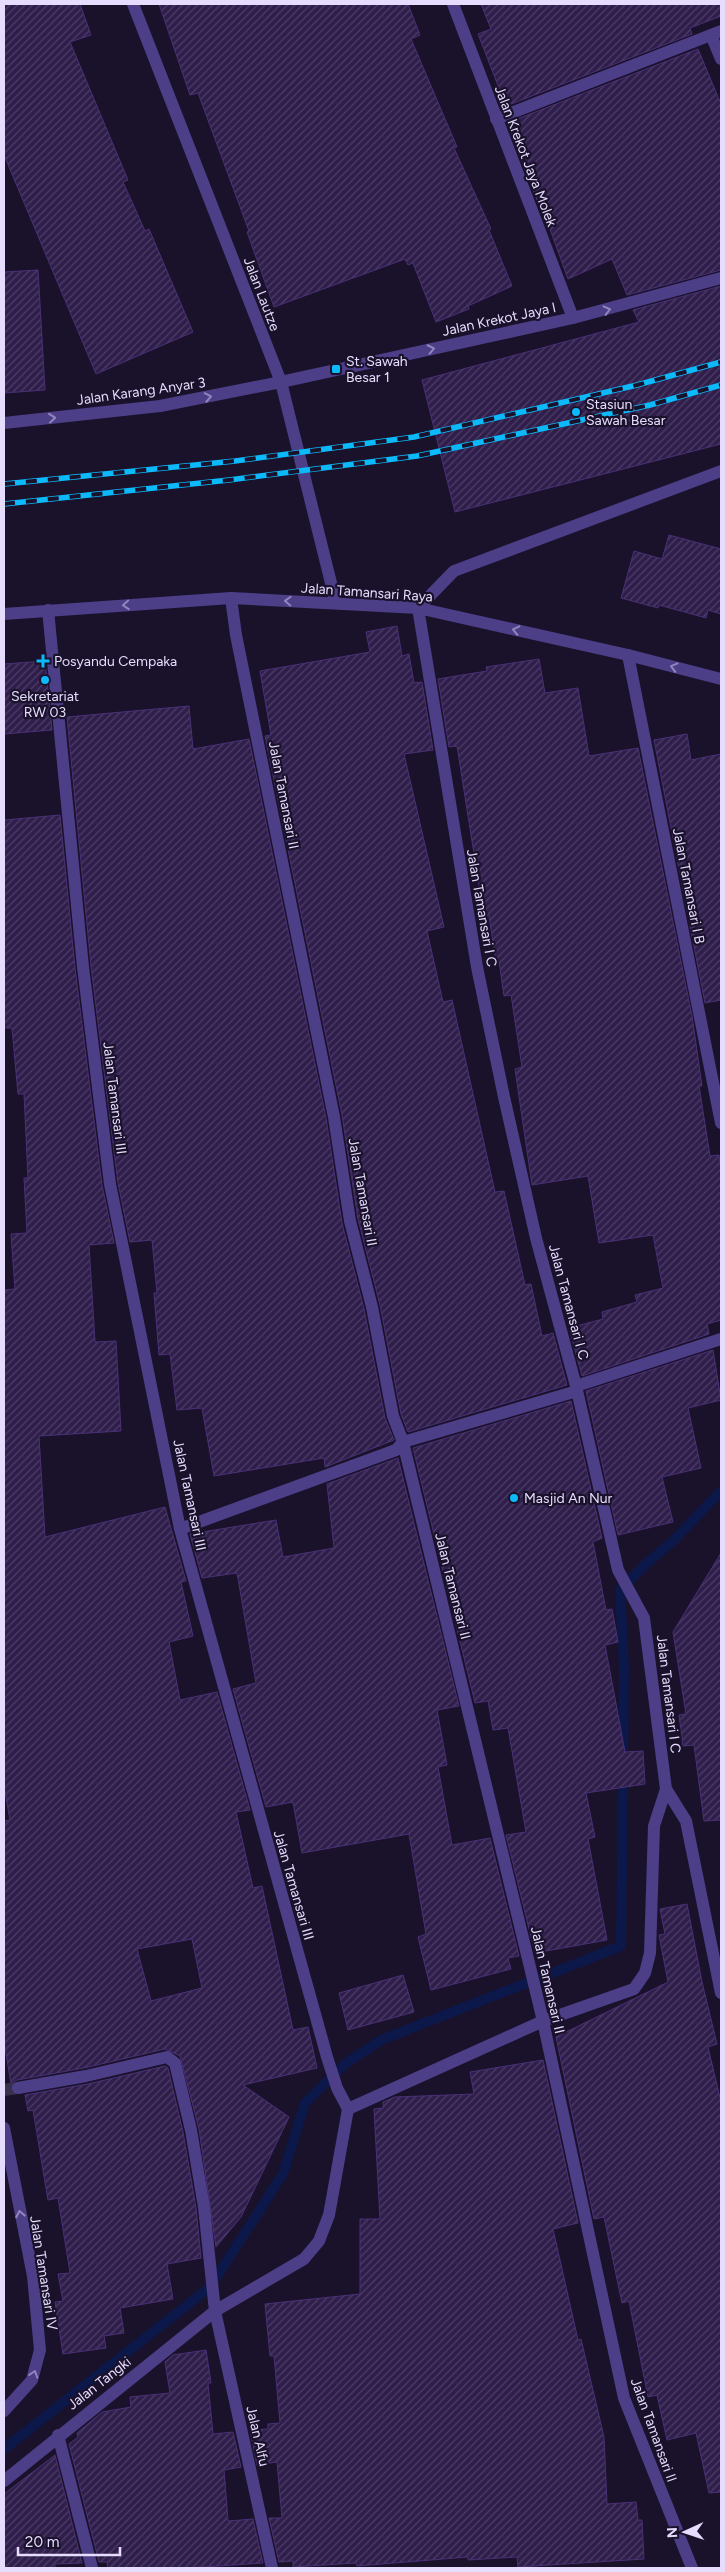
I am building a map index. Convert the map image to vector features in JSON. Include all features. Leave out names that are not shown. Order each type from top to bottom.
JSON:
[{"type":"street","name":"Jalan Lautze","points":[[133,4],[281,382],[336,603]]},
{"type":"street","name":"Jalan Krekot Jaya Molek","points":[[453,4],[573,318]]},
{"type":"street","points":[[496,119],[716,33],[721,59]]},
{"type":"street","name":"Jalan Krekot Jaya I","points":[[281,382],[573,318],[721,278]]},
{"type":"street","name":"Jalan Karang Anyar 3","points":[[4,423],[160,406],[281,382]]},
{"type":"street","points":[[418,608],[454,571],[721,471]]},
{"type":"street","name":"Jalan Tamansari Raya","points":[[4,614],[231,598],[418,608],[628,655],[721,680]]},
{"type":"street","name":"Jalan Tamansari II","points":[[231,598],[236,635],[334,1118],[350,1221],[372,1308],[393,1416],[403,1442],[543,2021],[624,2398],[692,2568]]},
{"type":"street","name":"Jalan Tamansari I C","points":[[418,608],[477,967],[536,1238],[577,1389],[618,1570],[636,1600],[644,1618],[666,1789],[686,1821],[721,1993]]},
{"type":"street","name":"Jalan Tamansari III","points":[[48,610],[82,957],[110,1184],[180,1529],[327,2057],[337,2088],[348,2109]]},
{"type":"street","name":"Jalan Tamansari I B","points":[[628,655],[721,1122]]},
{"type":"street","points":[[180,1529],[396,1450],[403,1442],[577,1389],[721,1339]]},
{"type":"street","points":[[214,2306],[304,2259],[319,2241],[329,2215],[348,2109],[543,2021],[634,1989],[645,1973],[650,1953],[654,1826],[666,1789]]},
{"type":"street","name":"Jalan Alfu","points":[[18,2088],[86,2076],[167,2057],[175,2063],[191,2130],[204,2207],[214,2306],[272,2568]]},
{"type":"street","name":"Jalan Tamansari IV","points":[[4,2128],[33,2276],[40,2350],[32,2380],[4,2412]]},
{"type":"street","name":"Jalan Tangki","points":[[4,2481],[214,2306]]},
{"type":"street","points":[[58,2435],[92,2568]]},
{"type":"building","points":[[4,4],[80,4],[91,35],[70,42],[128,180],[123,182],[145,231],[149,229],[193,332],[96,374],[4,155]]},
{"type":"building","points":[[159,4],[408,4],[420,35],[411,39],[457,147],[454,148],[491,229],[489,230],[512,286],[468,306],[469,309],[436,322],[413,263],[408,265],[405,259],[274,307],[247,232],[249,231],[198,93],[190,95]]},
{"type":"building","points":[[481,4],[721,4],[721,16],[690,28],[692,34],[506,106],[478,34],[491,29]]},
{"type":"building","points":[[698,49],[721,104],[721,270],[627,295],[612,259],[568,279],[542,207],[540,208],[507,123]]},
{"type":"building","points":[[38,270],[45,390],[4,393],[4,272]]},
{"type":"building","name":"Stasiun Sawah Besar","points":[[721,286],[721,444],[455,512],[422,380],[639,322],[633,310]]},
{"type":"building","points":[[669,535],[721,549],[721,614],[708,610],[706,618],[659,605],[658,608],[621,598],[634,551],[662,559]]},
{"type":"building","points":[[397,626],[402,656],[409,654],[414,683],[422,682],[433,750],[404,754],[444,927],[427,931],[443,1002],[452,1000],[495,1192],[504,1191],[525,1285],[531,1284],[542,1336],[553,1333],[567,1385],[408,1432],[401,1414],[380,1305],[358,1219],[342,1115],[265,736],[271,735],[260,671],[370,652],[366,632]]},
{"type":"building","points":[[539,659],[545,693],[578,688],[589,756],[638,748],[692,1016],[702,1086],[699,1086],[710,1156],[719,1155],[721,1172],[721,1320],[707,1324],[709,1334],[582,1376],[569,1328],[603,1319],[602,1312],[637,1302],[635,1295],[663,1288],[653,1235],[599,1243],[588,1176],[532,1185],[515,1069],[522,1067],[511,995],[504,996],[499,961],[496,961],[489,916],[484,917],[457,746],[449,747],[438,679],[487,671],[486,667]]},
{"type":"building","points":[[45,661],[52,730],[4,734],[4,664]]},
{"type":"building","points":[[189,706],[193,749],[249,739],[326,1118],[342,1223],[364,1309],[385,1418],[394,1440],[325,1467],[324,1458],[214,1476],[202,1408],[177,1410],[170,1354],[159,1355],[154,1293],[157,1293],[152,1240],[130,1242],[118,1183],[91,966],[67,717]]},
{"type":"building","points":[[687,734],[691,760],[721,754],[721,1000],[705,1003],[654,740]]},
{"type":"building","points":[[60,815],[75,968],[102,1185],[114,1243],[89,1245],[95,1342],[116,1341],[121,1431],[39,1436],[45,1537],[165,1507],[186,1581],[181,1582],[193,1636],[169,1642],[180,1700],[217,1692],[250,1810],[236,1812],[253,1888],[262,1886],[293,2030],[308,2027],[317,2068],[243,2085],[289,2117],[241,2217],[216,2247],[199,2129],[180,2056],[165,2049],[84,2068],[17,2080],[11,2084],[4,2041],[4,1821],[10,1820],[4,1786],[4,1290],[15,1289],[11,1234],[27,1233],[24,1178],[28,1178],[24,1094],[18,1094],[12,1028],[4,1028],[4,820]],"holes":[[[192,1939],[202,1988],[151,2001],[137,1949]]]},
{"type":"building","points":[[713,1350],[721,1400],[688,1408],[701,1468],[662,1477],[673,1522],[618,1535],[586,1391]]},
{"type":"building","points":[[571,1401],[602,1538],[593,1542],[606,1610],[612,1609],[618,1642],[605,1645],[625,1752],[643,1751],[645,1784],[586,1793],[595,1837],[588,1839],[607,1940],[535,1953],[506,1835],[526,1832],[508,1728],[493,1730],[488,1701],[475,1703],[413,1448]]},
{"type":"building","points":[[398,1458],[459,1706],[437,1710],[447,1765],[438,1767],[452,1845],[490,1838],[519,1956],[508,1958],[511,1969],[431,1990],[418,1937],[426,1934],[409,1834],[302,1853],[293,1802],[266,1807],[233,1689],[256,1683],[237,1573],[202,1578],[190,1534],[276,1520],[283,1557],[334,1548],[327,1484]]},
{"type":"building","points":[[721,1553],[721,1820],[704,1821],[694,1745],[683,1746],[679,1715],[686,1714],[673,1632]]},
{"type":"building","points":[[687,1904],[702,1982],[717,2044],[708,2047],[721,2102],[721,2492],[709,2493],[696,2433],[667,2440],[657,2395],[648,2397],[629,2301],[622,2303],[604,2217],[594,2219],[556,2037],[668,1982],[659,1935],[665,1934],[660,1909]]},
{"type":"building","points":[[403,1975],[414,2012],[348,2030],[339,1993]]},
{"type":"building","points":[[543,2060],[578,2223],[553,2229],[578,2340],[581,2339],[604,2437],[607,2504],[636,2502],[638,2520],[642,2520],[644,2559],[518,2567],[517,2557],[468,2560],[468,2557],[357,2566],[356,2563],[293,2567],[293,2561],[279,2562],[269,2518],[282,2518],[277,2462],[257,2465],[250,2430],[268,2429],[268,2424],[280,2423],[274,2356],[270,2356],[265,2304],[360,2294],[360,2219],[380,2219],[374,2109],[383,2108],[383,2102],[395,2097],[474,2094],[470,2072]]},
{"type":"building","points":[[165,2066],[168,2068],[183,2132],[196,2208],[201,2258],[167,2264],[173,2299],[120,2308],[124,2333],[104,2336],[106,2348],[63,2354],[55,2302],[63,2301],[58,2274],[70,2273],[58,2198],[48,2200],[33,2110],[28,2111],[25,2095],[88,2084]]},
{"type":"building","points":[[206,2350],[211,2383],[208,2383],[213,2434],[233,2432],[241,2467],[224,2470],[228,2521],[253,2519],[263,2563],[188,2568],[108,2568],[107,2562],[99,2562],[69,2444],[78,2437],[77,2433],[102,2412],[131,2407],[130,2397],[170,2393],[165,2362],[173,2355]]},
{"type":"building","points":[[55,2455],[82,2563],[55,2564],[55,2568],[4,2568],[4,2494]]},
{"type":"waterway","points":[[623,1755],[624,1667],[620,1590],[674,1540],[721,1491]]},
{"type":"waterway","points":[[4,2449],[210,2287],[283,2174],[305,2103],[345,2064],[381,2040],[621,1946],[623,1774]]},
{"type":"tunnel","points":[[4,2090],[18,2088]]},
{"type":"railway","points":[[4,484],[235,461],[414,437],[637,385],[721,362]]},
{"type":"railway","points":[[4,504],[229,480],[417,456],[650,405],[721,385]]},
{"type":"place","name":"St. Sawah Besar 1","points":[[336,369]]},
{"type":"place","name":"Stasiun Sawah Besar","points":[[576,412]]},
{"type":"place","name":"Posyandu Cempaka","points":[[43,661]]},
{"type":"place","name":"Sekretariat RW 03","points":[[45,680]]},
{"type":"place","name":"Masjid An Nur","points":[[514,1498]]}]
